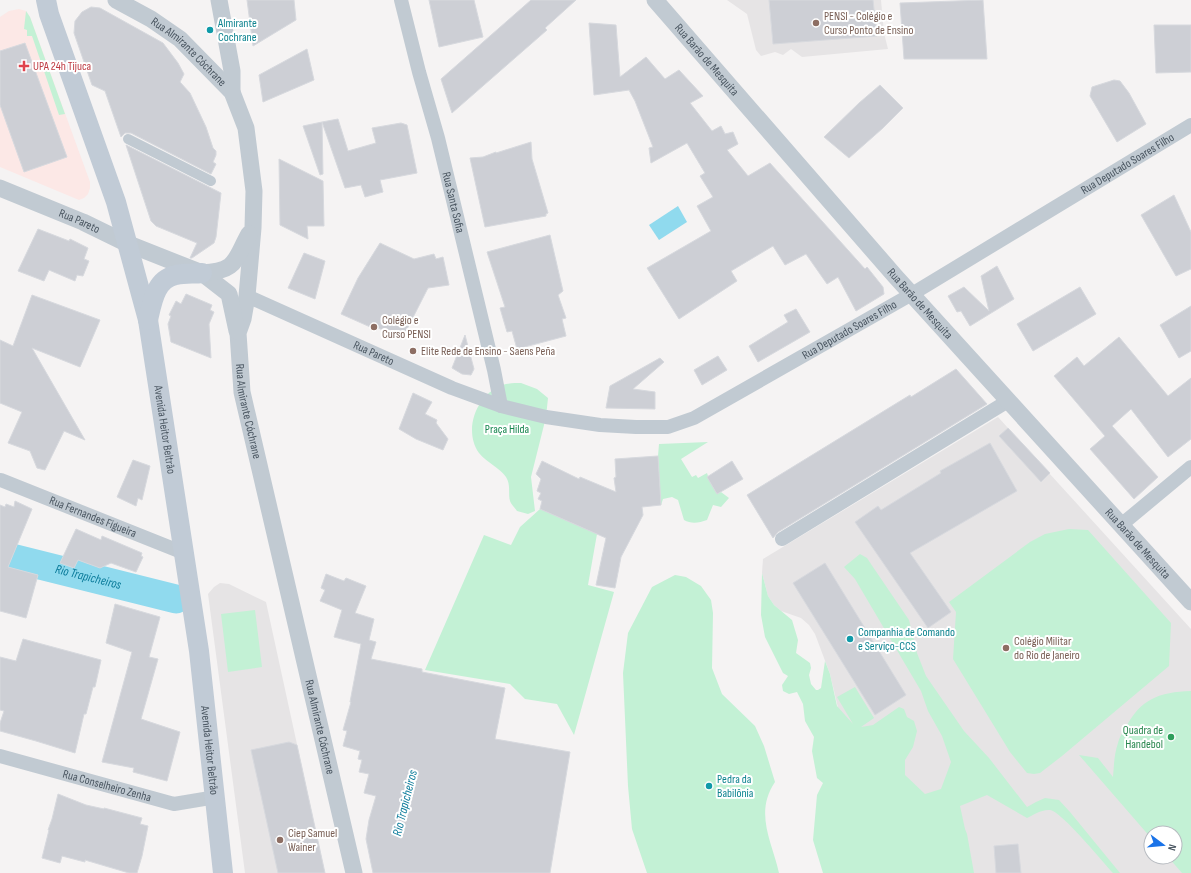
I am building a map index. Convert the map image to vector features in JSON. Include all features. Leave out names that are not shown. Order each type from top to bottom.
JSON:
[{"type":"main road","name":"Avenida Heitor Beltrão","points":[[46,0],[49,14],[116,202],[148,320],[199,651],[216,797],[223,873]]},
{"type":"main road","points":[[148,320],[153,298],[158,287],[168,278],[176,275],[202,273]]},
{"type":"street","name":"Rua Almirante Cóchrane","points":[[116,0],[150,19],[180,39],[232,92],[246,128],[254,191],[253,228],[247,296],[243,318],[238,333],[242,392],[354,873]]},
{"type":"street","points":[[219,0],[232,71],[232,92]]},
{"type":"street","name":"Rua Santa Sofia","points":[[401,0],[440,146],[492,362],[501,406]]},
{"type":"street","name":"Rua Barão de Mesquita","points":[[654,0],[912,294],[1191,602]]},
{"type":"street","name":"Rua Deputado Soares Filho","points":[[501,406],[554,418],[600,425],[668,427],[694,418],[912,294],[1191,125]]},
{"type":"street","points":[[128,139],[211,181]]},
{"type":"street","name":"Rua Pareto","points":[[0,188],[83,222],[126,243],[202,273],[229,294],[238,333]]},
{"type":"street","name":"Rua Pareto","points":[[202,273],[227,269],[235,262],[241,248],[253,228]]},
{"type":"street","name":"Rua Pareto","points":[[247,296],[452,388],[501,406]]},
{"type":"street","points":[[782,539],[1008,401]]},
{"type":"street","points":[[1122,525],[1191,468]]},
{"type":"street","name":"Rua Fernandes Figueira","points":[[1,480],[184,553]]},
{"type":"street","name":"Rua Conselheiro Zenha","points":[[0,756],[174,804],[216,797]]},
{"type":"shaded area","name":"PENSI - Colégio e Curso Ponto de Ensino","points":[[727,0],[881,0],[884,33],[888,49],[802,57],[791,49],[783,55],[775,52],[761,56],[756,50],[747,14]]},
{"type":"shaded area","name":"UPA 24h Tijuca","points":[[19,9],[26,11],[30,17],[90,182],[88,194],[79,200],[0,167],[0,17],[9,11]]},
{"type":"shaded area","name":"Colégio Militar do Rio de Janeiro","points":[[998,417],[1191,629],[1191,873],[840,873],[844,733],[830,674],[815,634],[809,625],[801,618],[781,611],[774,605],[768,596],[762,573],[763,559]]},
{"type":"shaded area","points":[[220,583],[229,584],[266,602],[325,873],[245,873],[208,594]]},
{"type":"green space","points":[[26,11],[30,17],[65,114],[59,115],[32,36],[27,36],[27,30],[24,29]]},
{"type":"green space","name":"Praça Hilda","points":[[521,383],[537,389],[548,398],[546,417],[531,477],[535,511],[528,514],[517,511],[511,503],[506,477],[500,470],[479,453],[474,443],[472,433],[476,412],[488,394],[496,388],[506,384]]},
{"type":"green space","points":[[708,442],[681,459],[692,477],[696,475],[698,478],[707,473],[707,477],[717,494],[721,492],[729,498],[721,507],[713,505],[707,520],[692,523],[684,520],[678,500],[672,497],[663,499],[661,505],[658,456],[659,444]]},
{"type":"green space","points":[[540,509],[597,534],[588,585],[614,592],[574,735],[557,704],[525,699],[510,684],[425,670],[484,535],[511,545],[520,527]]},
{"type":"green space","points":[[1069,529],[1088,530],[1171,623],[1169,666],[1040,773],[1027,773],[1010,752],[953,659],[956,612],[949,602],[1030,542],[1045,534]]},
{"type":"green space","points":[[860,554],[867,558],[909,620],[917,653],[926,676],[964,731],[989,758],[1027,807],[1045,798],[1059,800],[1120,873],[1113,873],[1072,827],[1050,810],[1038,812],[1027,818],[987,795],[960,806],[974,873],[823,873],[813,840],[817,795],[823,783],[817,778],[812,751],[814,737],[805,721],[803,704],[797,692],[789,694],[783,691],[782,685],[788,676],[783,673],[765,637],[761,615],[762,573],[768,596],[774,605],[792,620],[798,640],[796,653],[810,663],[811,668],[809,675],[811,684],[816,690],[821,688],[825,661],[830,674],[837,706],[853,724],[837,697],[855,687],[874,718],[861,727],[873,725],[899,707],[904,709],[907,717],[914,721],[917,731],[913,747],[905,760],[905,775],[925,794],[941,789],[951,762],[942,736],[928,711],[921,691],[855,579],[844,567]]},
{"type":"green space","points":[[675,575],[686,577],[701,586],[711,600],[713,613],[712,668],[722,694],[755,726],[764,746],[775,782],[769,794],[766,805],[766,828],[779,873],[647,873],[632,829],[628,786],[623,673],[628,633],[652,587]]},
{"type":"green space","points":[[255,610],[262,667],[228,672],[221,614]]},
{"type":"green space","points":[[1191,691],[1191,873],[1182,873],[1175,865],[1183,865],[1183,825],[1143,825],[1143,829],[1079,755],[1098,758],[1113,777],[1115,756],[1119,739],[1137,711],[1152,699],[1169,693]]},
{"type":"water","points":[[678,206],[687,222],[659,240],[649,225]]},
{"type":"building","points":[[247,0],[294,0],[296,20],[253,46]]},
{"type":"building","points":[[429,0],[474,0],[483,37],[439,47]]},
{"type":"building","points":[[531,0],[576,0],[545,28],[547,30],[452,113],[441,79]]},
{"type":"building","name":"PENSI - Colégio e Curso Ponto de Ensino","points":[[769,0],[873,0],[877,36],[773,44]]},
{"type":"building","points":[[983,0],[987,59],[904,59],[900,3]]},
{"type":"building","points":[[91,7],[100,8],[163,43],[178,63],[184,74],[180,82],[190,93],[206,127],[213,148],[216,151],[213,162],[216,164],[211,174],[131,133],[125,133],[121,137],[105,91],[92,85],[74,33],[75,21],[82,12]]},
{"type":"building","points":[[589,23],[616,25],[620,77],[646,57],[665,79],[679,70],[703,96],[690,103],[712,131],[721,126],[725,134],[733,132],[738,144],[727,150],[748,176],[770,163],[865,269],[867,267],[883,287],[884,294],[856,311],[838,277],[827,284],[806,254],[785,265],[773,246],[731,271],[737,281],[679,319],[647,268],[711,231],[697,206],[713,197],[700,176],[705,173],[687,143],[651,163],[649,148],[653,147],[635,101],[629,90],[594,95]]},
{"type":"building","points":[[1154,25],[1191,25],[1191,72],[1156,73]]},
{"type":"building","points":[[25,43],[67,157],[24,172],[0,105],[0,51]]},
{"type":"building","points":[[307,49],[314,80],[263,102],[259,75]]},
{"type":"building","points":[[1114,80],[1120,81],[1129,93],[1146,124],[1117,142],[1090,96],[1092,87]]},
{"type":"building","points":[[880,85],[903,108],[849,158],[824,137]]},
{"type":"building","points":[[338,119],[348,151],[376,143],[372,128],[401,123],[407,125],[417,173],[380,180],[383,192],[365,197],[361,185],[345,188],[322,122]]},
{"type":"building","points":[[322,122],[323,174],[320,175],[303,126]]},
{"type":"building","points":[[531,142],[532,159],[548,213],[546,216],[485,227],[470,158],[483,157]]},
{"type":"building","points":[[126,145],[221,193],[214,243],[190,258],[197,243],[156,226],[151,221]]},
{"type":"building","points":[[279,159],[323,181],[324,226],[307,226],[308,239],[280,225]]},
{"type":"building","points":[[1174,195],[1191,232],[1191,269],[1176,276],[1141,215]]},
{"type":"building","points":[[38,229],[69,241],[70,239],[88,248],[84,259],[89,261],[83,276],[77,275],[75,281],[49,270],[44,281],[18,271]]},
{"type":"building","points":[[550,235],[563,291],[558,295],[566,318],[562,319],[566,336],[517,349],[512,331],[507,332],[500,308],[505,307],[487,252]]},
{"type":"building","points":[[380,243],[414,259],[434,254],[436,259],[443,257],[449,285],[428,288],[402,339],[341,314],[358,278]]},
{"type":"building","points":[[304,253],[325,261],[315,299],[288,288]]},
{"type":"building","points":[[997,266],[1014,299],[970,326],[961,311],[957,312],[948,296],[964,287],[989,311],[981,276]]},
{"type":"building","points":[[1080,287],[1096,314],[1033,351],[1017,324]]},
{"type":"building","points":[[186,294],[212,305],[210,310],[214,312],[209,324],[211,358],[171,342],[168,324],[171,316],[169,315],[176,301],[181,304]]},
{"type":"building","points":[[32,295],[100,320],[80,367],[32,348],[85,440],[64,431],[45,470],[37,468],[30,451],[8,443],[22,412],[0,403],[0,340],[13,346]]},
{"type":"building","points":[[1191,306],[1191,351],[1179,358],[1160,325]]},
{"type":"building","points":[[796,309],[810,332],[758,362],[749,346],[788,322],[784,315]]},
{"type":"building","points":[[465,335],[474,369],[471,375],[462,374],[452,368]]},
{"type":"building","points":[[1119,337],[1168,396],[1191,378],[1191,439],[1168,457],[1131,409],[1112,426],[1158,477],[1134,499],[1090,449],[1105,436],[1054,376],[1077,357],[1084,366]]},
{"type":"building","points":[[718,356],[727,370],[702,385],[694,370]]},
{"type":"building","points":[[660,358],[664,362],[633,389],[655,392],[655,409],[606,408],[610,386]]},
{"type":"building","points":[[956,369],[987,404],[778,532],[773,538],[747,495],[910,395],[911,397]]},
{"type":"building","points":[[413,393],[432,402],[425,414],[437,420],[436,423],[448,439],[443,450],[416,439],[399,429]]},
{"type":"building","points":[[1008,428],[1050,473],[1041,482],[999,436]]},
{"type":"building","points":[[990,443],[1017,491],[910,553],[951,612],[928,628],[855,522],[878,506],[881,510],[941,473],[940,471]]},
{"type":"building","points":[[658,456],[661,505],[642,507],[643,515],[621,557],[615,588],[596,585],[606,538],[540,509],[542,501],[538,499],[541,493],[537,491],[541,479],[536,474],[542,461],[579,479],[580,477],[616,492],[614,478],[616,477],[615,459]]},
{"type":"building","points":[[133,460],[150,466],[142,500],[138,498],[136,506],[117,497]]},
{"type":"building","points":[[732,461],[743,479],[717,494],[707,477]]},
{"type":"building","points":[[15,501],[32,509],[8,567],[38,575],[26,618],[0,611],[0,505],[5,507],[6,504],[14,507]]},
{"type":"building","points":[[76,529],[101,540],[102,536],[142,553],[141,556],[143,557],[136,572],[111,563],[100,568],[78,560],[74,568],[60,563]]},
{"type":"building","name":"Companhia de Comando e Serviço-CCS","points":[[825,563],[906,695],[875,715],[793,583]]},
{"type":"building","points":[[326,574],[344,581],[346,578],[366,586],[355,613],[374,619],[369,640],[376,642],[371,659],[422,669],[422,672],[505,688],[495,739],[570,752],[550,873],[373,873],[366,839],[369,820],[376,796],[364,793],[369,774],[359,772],[362,760],[358,759],[360,751],[343,746],[347,731],[343,730],[351,702],[361,644],[334,637],[342,610],[320,601],[325,590],[321,588]]},
{"type":"building","points":[[115,604],[160,617],[149,657],[158,659],[141,719],[180,732],[167,781],[133,772],[134,768],[102,762],[132,652],[106,643]]},
{"type":"building","points":[[23,639],[101,660],[95,687],[93,687],[86,714],[84,714],[75,753],[0,731],[0,723],[4,711],[0,710],[0,657],[16,661]]},
{"type":"building","points":[[289,742],[297,745],[325,873],[278,873],[251,750]]},
{"type":"building","points":[[58,794],[86,805],[142,818],[140,824],[148,826],[137,873],[129,873],[85,860],[85,862],[62,856],[60,863],[42,858]]},
{"type":"building","points":[[1018,844],[1021,873],[996,873],[994,846]]},
{"type":"waterway","name":"Rio Trapicheiros","points":[[0,555],[176,599]]},
{"type":"place","name":"PENSI - Colégio e Curso Ponto de Ensino","points":[[816,23]]},
{"type":"place","name":"Almirante Cochrane","points":[[210,30]]},
{"type":"place","name":"UPA 24h Tijuca","points":[[24,66]]},
{"type":"place","name":"Colégio e Curso PENSI","points":[[374,327]]},
{"type":"place","name":"Elite Rede de Ensino - Saens Peña","points":[[413,351]]},
{"type":"place","name":"Companhia de Comando e Serviço-CCS","points":[[850,639]]},
{"type":"place","name":"Colégio Militar do Rio de Janeiro","points":[[1006,648]]},
{"type":"place","name":"Quadra de Handebol","points":[[1171,737]]},
{"type":"place","name":"Pedra da Babilônia","points":[[709,786]]},
{"type":"place","name":"Ciep Samuel Wainer","points":[[280,840]]}]
